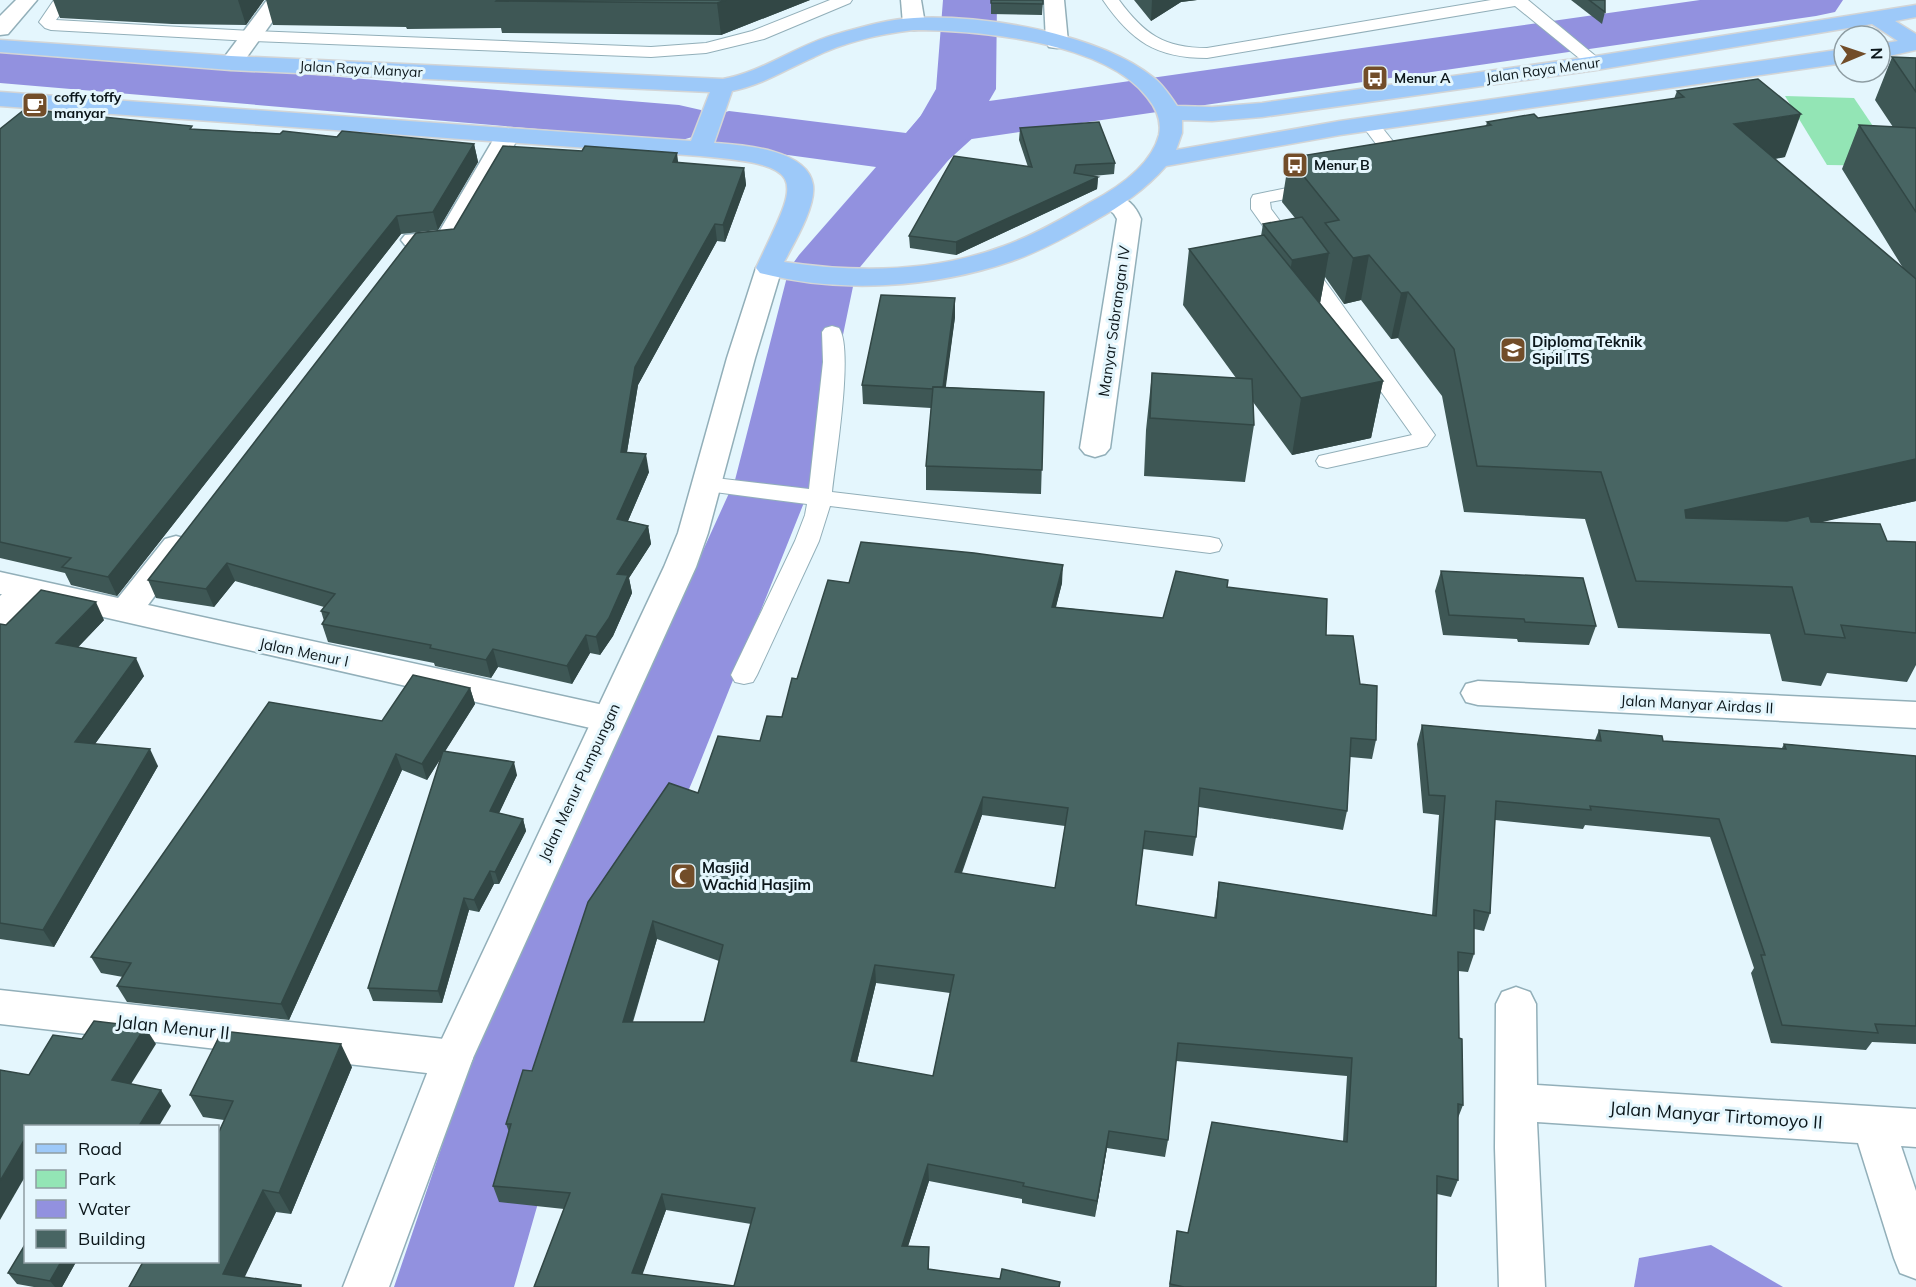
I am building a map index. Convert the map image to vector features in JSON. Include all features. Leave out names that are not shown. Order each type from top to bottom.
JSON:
[{"type":"main road","name":"Jalan Raya Menur","points":[[1161,99],[1212,114],[1262,110],[1596,63],[1916,11]]},
{"type":"main road","points":[[1875,17],[1916,43]]},
{"type":"main road","points":[[0,99],[700,149],[768,158],[787,164],[797,172],[801,186],[795,210],[769,268],[809,274],[863,277],[932,272],[990,260],[1054,234],[1112,201],[1160,160],[1172,126],[1161,99],[1120,65],[1101,56],[1057,42],[1001,29],[920,24],[823,45],[806,52],[769,74],[742,84],[723,87],[700,149]]},
{"type":"main road","points":[[1892,48],[1916,43]]},
{"type":"main road","name":"Jalan Raya Manyar","points":[[0,46],[231,63],[723,87]]},
{"type":"main road","name":"Jalan Raya Menur","points":[[1160,160],[1370,124],[1832,58]]},
{"type":"street","points":[[0,29],[27,0]]},
{"type":"street","points":[[231,63],[278,0]]},
{"type":"street","points":[[911,0],[920,24]]},
{"type":"street","points":[[1054,0],[1057,42]]},
{"type":"street","points":[[398,259],[412,240],[447,240],[508,135]]},
{"type":"street","name":"Manyar Sabrangan IV","points":[[1095,448],[1129,219],[1125,210],[1112,201]]},
{"type":"street","name":"Jalan Menur Pumpungan","points":[[366,1287],[453,1058],[608,718],[680,567],[693,533],[741,358],[769,268]]},
{"type":"street","points":[[125,612],[190,528]]},
{"type":"street","points":[[0,616],[13,586]]},
{"type":"street","name":"Jalan Menur I","points":[[13,586],[608,718]]},
{"type":"street","name":"Jalan Manyar Airdas II","points":[[1478,693],[1916,715]]},
{"type":"street","points":[[1516,1004],[1516,1102],[1522,1287]]},
{"type":"street","name":"Jalan Menur II","points":[[0,1007],[453,1058]]},
{"type":"street","name":"Jalan Manyar Tirtomoyo II","points":[[1516,1102],[1916,1128]]},
{"type":"street","points":[[1873,1125],[1916,1258]]},
{"type":"lane","points":[[63,0],[48,18],[47,22],[51,25],[251,36],[651,52],[706,48],[758,35],[844,0]]},
{"type":"lane","points":[[1111,0],[1126,23],[1147,40],[1177,53],[1188,54],[1207,53],[1519,0],[1596,63]]},
{"type":"lane","points":[[23,121],[45,102]]},
{"type":"lane","points":[[1370,124],[1405,168],[1401,175],[1382,179]]},
{"type":"lane","points":[[1327,461],[1419,441],[1424,435],[1259,204],[1260,199],[1265,197],[1336,186]]},
{"type":"lane","points":[[744,675],[807,541],[818,499],[833,372],[832,332]]},
{"type":"lane","points":[[707,484],[1210,545]]},
{"type":"green space","points":[[1785,96],[1854,98],[1900,166],[1827,165]]},
{"type":"water","points":[[949,42],[986,42],[987,112],[976,135],[932,175],[863,260],[814,250],[844,208],[948,83]]},
{"type":"water","points":[[1711,1245],[1783,1287],[1634,1287],[1639,1258]]},
{"type":"building","points":[[497,0],[726,0],[717,3]]},
{"type":"building","points":[[991,0],[1043,0],[1043,4],[991,3]]},
{"type":"building","points":[[1589,0],[1605,0],[1605,12]]},
{"type":"building","points":[[1892,57],[1916,58],[1916,92]]},
{"type":"building","points":[[1758,79],[1801,114],[1734,124],[1916,279],[1916,459],[1685,510],[1686,518],[1787,521],[1809,516],[1811,522],[1880,524],[1887,541],[1916,542],[1916,633],[1841,625],[1845,638],[1805,634],[1792,587],[1636,581],[1601,472],[1477,466],[1454,349],[1408,292],[1401,293],[1369,255],[1353,258],[1325,223],[1339,220],[1289,158],[1491,125],[1487,122],[1534,114],[1538,118],[1684,97],[1677,91]]},
{"type":"building","points":[[25,109],[192,126],[190,129],[280,134],[283,131],[337,137],[342,131],[474,144],[433,212],[397,216],[108,577],[62,567],[71,558],[0,542],[0,129]]},
{"type":"building","points":[[1099,122],[1115,163],[1076,165],[1074,173],[1098,177],[956,242],[909,236],[954,156],[1032,167],[1020,128]]},
{"type":"building","points":[[1859,125],[1916,128],[1916,212]]},
{"type":"building","points":[[503,146],[582,151],[585,146],[677,153],[673,162],[744,168],[723,225],[715,224],[635,367],[621,452],[646,454],[617,519],[648,526],[617,574],[628,575],[609,618],[596,637],[586,635],[567,666],[493,649],[486,660],[430,648],[431,645],[322,624],[329,613],[321,611],[335,594],[227,563],[206,589],[148,580],[416,233],[454,229]]},
{"type":"building","points":[[1302,217],[1329,253],[1292,260],[1263,224]]},
{"type":"building","points":[[1264,235],[1383,381],[1301,398],[1189,249]]},
{"type":"building","points":[[881,295],[955,298],[943,387],[933,387],[933,389],[862,385]]},
{"type":"building","points":[[1152,373],[1252,379],[1254,425],[1150,418]]},
{"type":"building","points":[[933,387],[1044,392],[1042,470],[926,466]]},
{"type":"building","points":[[861,542],[974,553],[1063,565],[1052,607],[1163,618],[1176,571],[1228,580],[1227,587],[1327,599],[1326,635],[1353,636],[1360,684],[1377,686],[1376,740],[1351,738],[1347,811],[1200,788],[1196,837],[1145,831],[1136,905],[1216,918],[1219,882],[1436,916],[1445,796],[1429,795],[1422,725],[1601,741],[1599,730],[1662,736],[1663,741],[1786,749],[1784,744],[1916,756],[1916,1026],[1875,1024],[1878,1033],[1782,1025],[1761,955],[1765,955],[1719,819],[1590,806],[1591,810],[1496,801],[1490,913],[1474,910],[1474,954],[1458,952],[1459,1038],[1462,1039],[1463,1105],[1458,1104],[1458,1180],[1437,1176],[1436,1287],[1184,1287],[1170,1284],[1177,1231],[1188,1233],[1212,1122],[1347,1142],[1352,1058],[1178,1043],[1168,1140],[1109,1131],[1097,1201],[1023,1186],[1024,1183],[928,1164],[902,1246],[929,1247],[928,1269],[1000,1279],[1002,1269],[1060,1282],[1059,1287],[534,1287],[570,1193],[493,1186],[511,1124],[506,1124],[523,1070],[532,1071],[588,902],[669,783],[698,793],[718,736],[760,741],[767,716],[782,717],[792,678],[797,679],[828,580],[849,583]],"holes":[[[983,797],[1068,808],[1055,888],[955,872]],[[653,921],[723,945],[704,1022],[623,1022]],[[875,965],[954,975],[933,1076],[851,1061]],[[662,1194],[755,1208],[734,1286],[632,1273]]]},
{"type":"building","points":[[1441,571],[1583,578],[1596,626],[1449,615]]},
{"type":"building","points":[[41,590],[96,602],[56,643],[136,658],[75,742],[150,749],[43,930],[0,923],[0,624],[6,625]]},
{"type":"building","points":[[413,675],[470,688],[422,764],[396,754],[281,1004],[117,986],[131,963],[91,957],[269,702],[382,721]]},
{"type":"building","points":[[443,751],[514,762],[490,811],[523,819],[495,872],[490,871],[474,900],[464,898],[438,991],[368,988]]},
{"type":"building","points":[[94,1021],[145,1027],[112,1080],[161,1090],[140,1125],[24,1125],[24,1140],[0,1181],[0,1070],[29,1075],[53,1035],[82,1039]]},
{"type":"building","points":[[222,1031],[341,1044],[279,1193],[263,1190],[223,1274],[301,1285],[300,1287],[129,1287],[142,1263],[219,1263],[219,1132],[233,1101],[190,1095]]},
{"type":"building","points":[[24,1246],[24,1263],[60,1263],[50,1281],[8,1273]]},
{"type":"waterway","points":[[946,125],[966,89],[970,0]]},
{"type":"waterway","points":[[946,125],[1816,0]]},
{"type":"waterway","points":[[0,66],[679,123]]},
{"type":"waterway","points":[[921,154],[946,125]]},
{"type":"waterway","points":[[729,129],[921,154]]},
{"type":"waterway","points":[[454,1287],[536,1025],[648,775],[774,480],[823,269],[921,154]]},
{"type":"place","name":"Menur A","points":[[1375,78]]},
{"type":"place","name":"coffy toffy manyar","points":[[35,105]]},
{"type":"place","name":"Menur B","points":[[1295,165]]},
{"type":"place","name":"Diploma Teknik Sipil ITS","points":[[1513,350]]},
{"type":"place","name":"Masjid Wachid Hasjim","points":[[683,876]]}]
